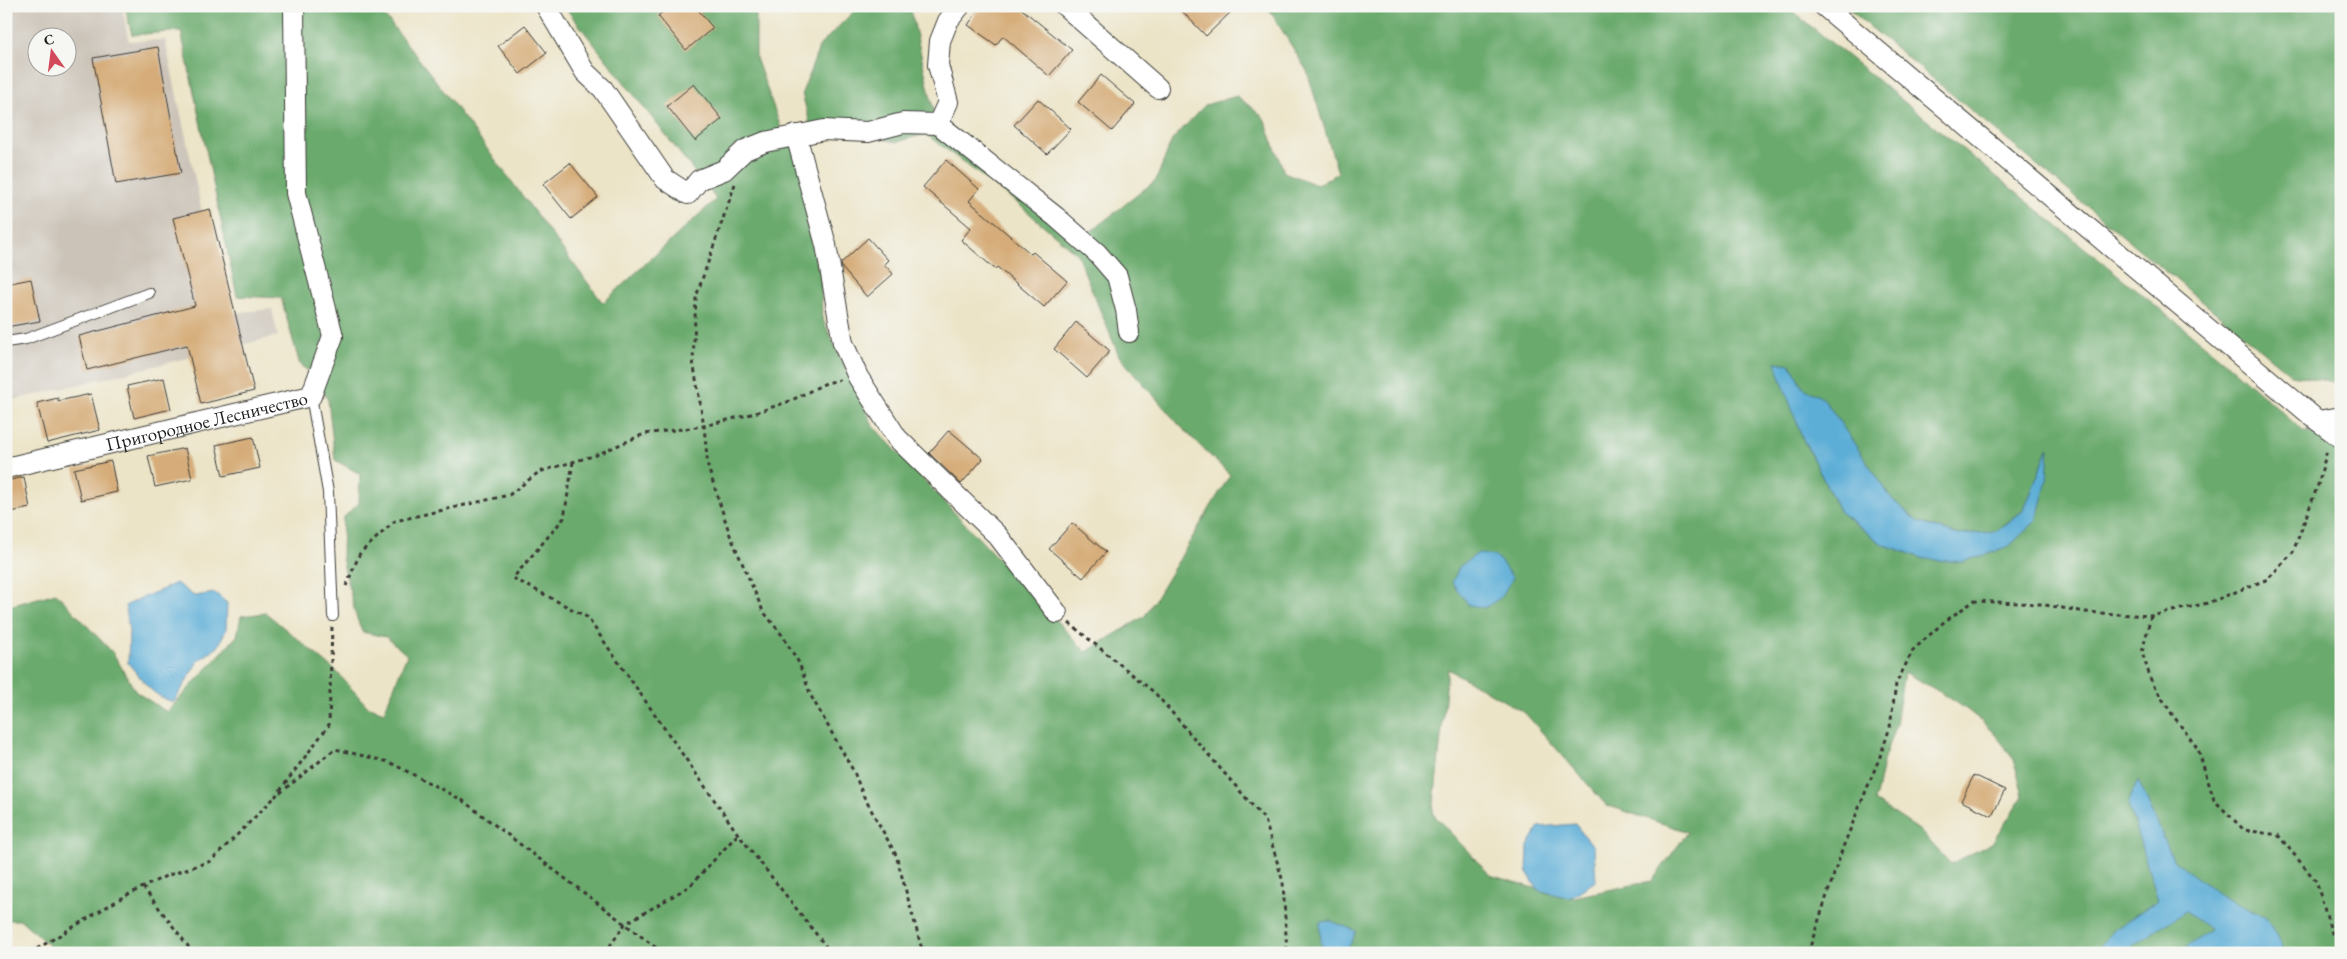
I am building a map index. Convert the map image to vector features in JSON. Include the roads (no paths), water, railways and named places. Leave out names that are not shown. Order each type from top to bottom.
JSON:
[{"type":"street","name":"Пригородное Лесничество","points":[[6,468],[311,396],[333,336],[296,193],[294,6]]},
{"type":"street","points":[[546,6],[585,72],[603,89],[665,179],[688,194],[699,180],[724,170],[745,150],[765,142],[824,130],[868,132],[903,123],[938,124],[1056,217],[1098,253],[1117,276],[1126,310],[1129,332]]},
{"type":"street","points":[[938,124],[948,102],[938,65],[940,41],[948,21],[960,6]]},
{"type":"street","points":[[1066,6],[1158,88]]},
{"type":"street","points":[[1824,6],[2318,421],[2334,443]]},
{"type":"street","points":[[796,135],[826,245],[843,343],[858,377],[897,438],[998,536],[1057,613]]},
{"type":"street","points":[[2318,421],[2341,417]]},
{"type":"lane","points":[[6,342],[26,339],[149,293]]},
{"type":"lane","points":[[311,396],[328,492],[333,616]]},
{"type":"water","points":[[1775,362],[1791,364],[1802,387],[1824,399],[1892,499],[1918,522],[1958,535],[1997,531],[2024,510],[2049,447],[2047,481],[2036,521],[2007,548],[1962,562],[1925,559],[1882,544],[1840,512],[1802,437]]},
{"type":"water","points":[[1478,553],[1497,557],[1513,578],[1500,598],[1485,608],[1469,605],[1452,583],[1459,567]]},
{"type":"water","points":[[176,583],[194,596],[215,593],[227,603],[226,630],[218,647],[198,661],[174,702],[154,692],[128,663],[129,631],[125,606]]},
{"type":"water","points":[[2138,780],[2174,861],[2226,899],[2266,917],[2286,953],[2179,953],[2210,930],[2186,911],[2121,953],[2094,953],[2116,928],[2158,900],[2128,804]]},
{"type":"water","points":[[1575,824],[1594,847],[1596,881],[1569,898],[1538,890],[1527,872],[1528,846],[1539,827]]},
{"type":"water","points":[[1331,921],[1356,931],[1351,944],[1344,951],[1334,952],[1321,946],[1320,922]]}]
